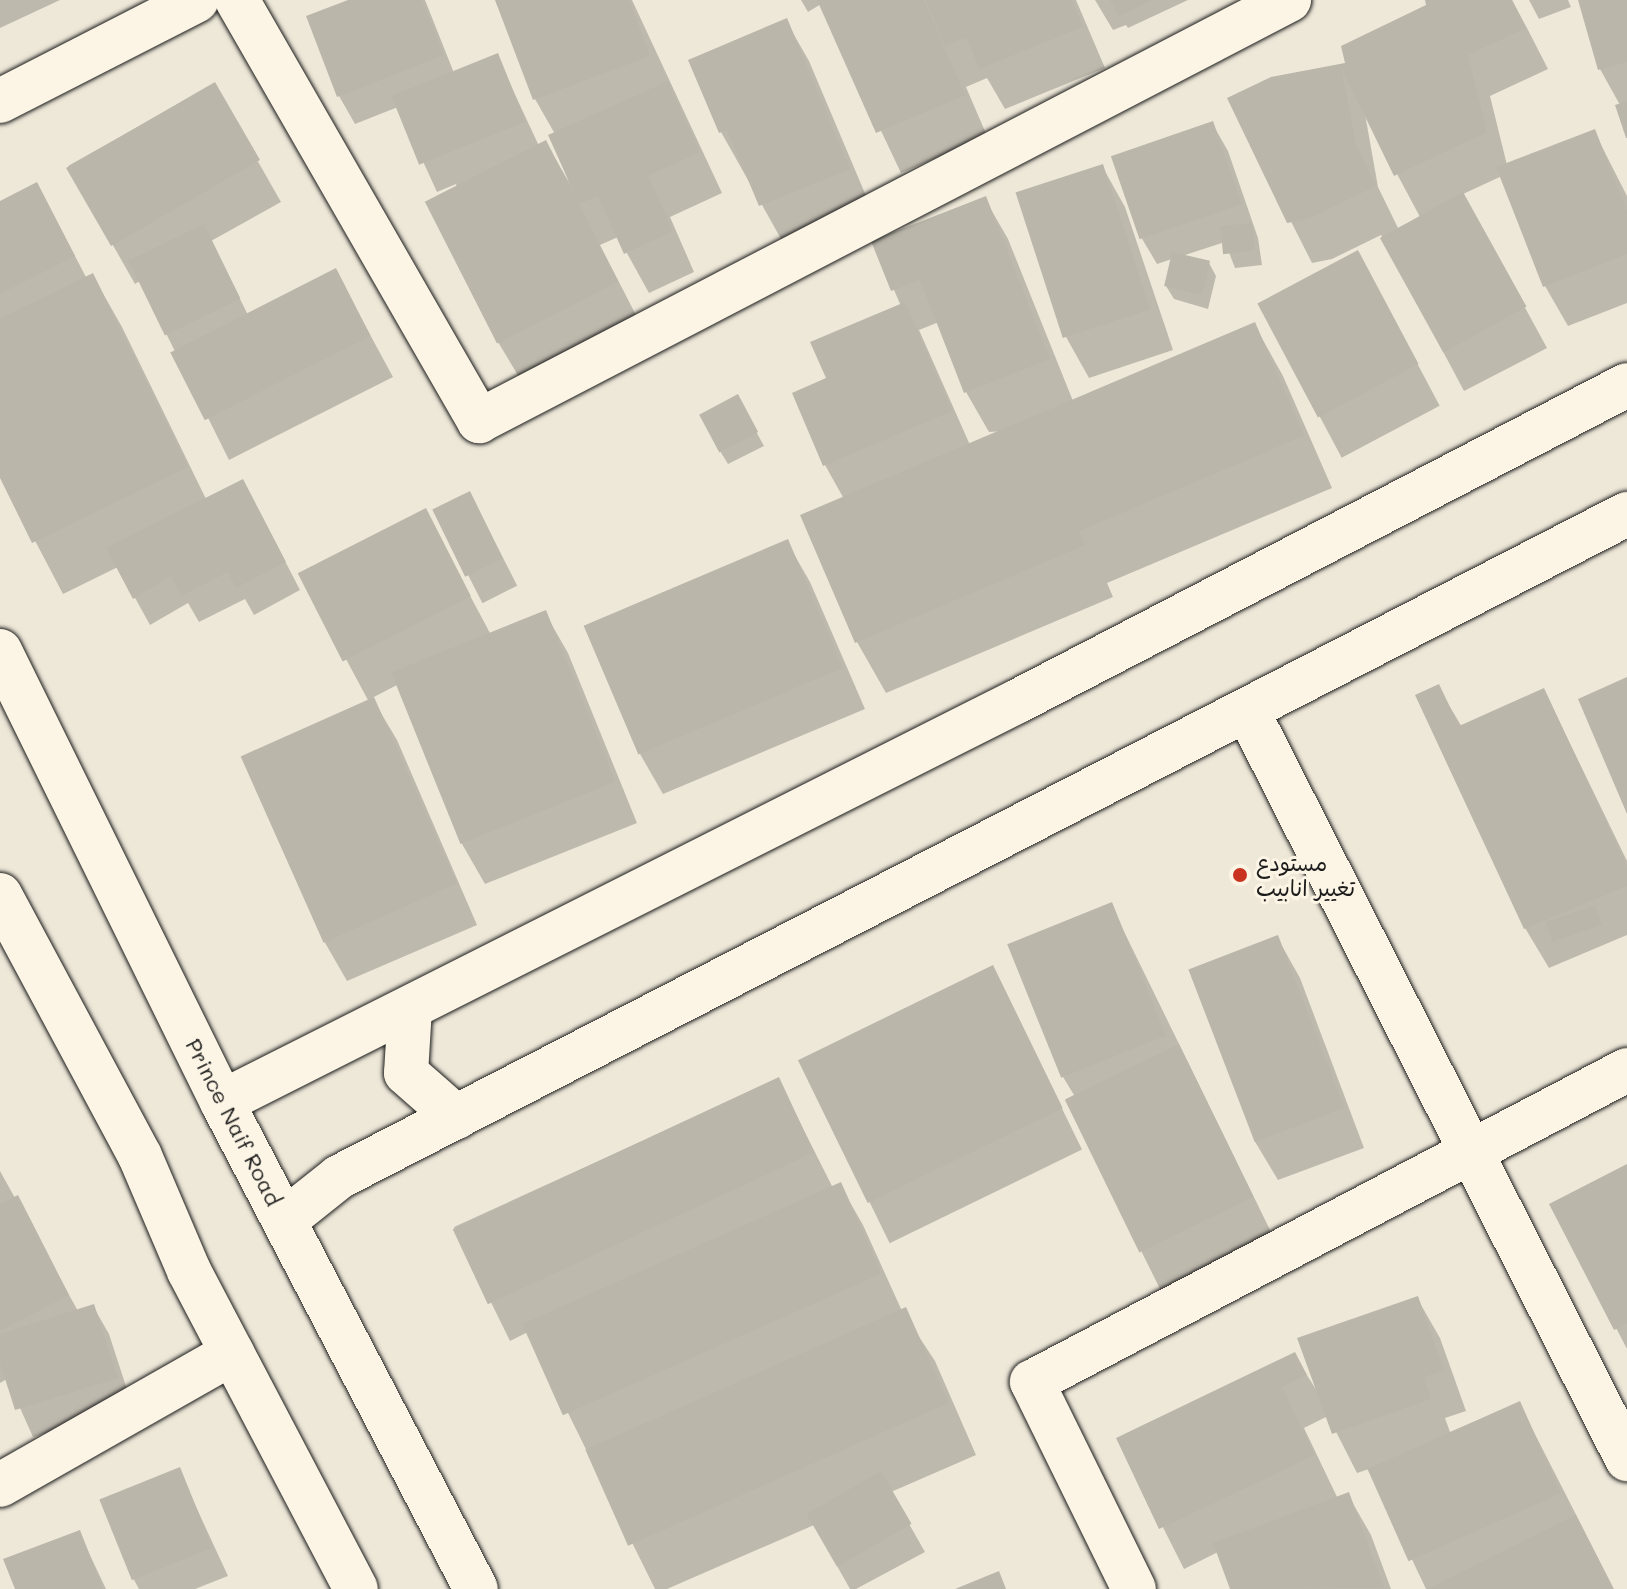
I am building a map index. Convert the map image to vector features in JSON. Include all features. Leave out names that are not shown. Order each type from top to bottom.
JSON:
[{"type":"street","points":[[0,101],[197,0]]},
{"type":"street","points":[[237,0],[479,421],[1289,0]]},
{"type":"street","points":[[222,1102],[1018,701],[1627,385]]},
{"type":"street","points":[[285,1220],[339,1177],[1248,712],[1627,514]]},
{"type":"street","name":"Prince Naif Road","points":[[0,651],[222,1102],[476,1589]]},
{"type":"street","points":[[1248,712],[1627,1459]]},
{"type":"street","points":[[0,895],[140,1156],[189,1271],[356,1589]]},
{"type":"street","points":[[410,1008],[406,1073],[456,1117]]},
{"type":"street","points":[[1134,1589],[1032,1382],[1627,1070]]},
{"type":"street","points":[[0,1485],[232,1353]]},
{"type":"building","points":[[348,0],[422,0],[444,55],[337,97],[306,16]]},
{"type":"building","points":[[495,0],[629,0],[650,56],[533,100]]},
{"type":"building","points":[[817,0],[924,0],[965,95],[876,133]]},
{"type":"building","points":[[926,0],[1072,0],[1083,27],[979,69],[967,37],[945,46]]},
{"type":"building","points":[[1110,0],[1153,0],[1119,16]]},
{"type":"building","points":[[1425,0],[1512,0],[1526,28],[1468,55],[1487,132],[1394,176],[1341,67],[1356,144],[1376,186],[1308,219],[1287,223],[1227,98],[1271,77],[1345,63],[1341,46],[1426,5]]},
{"type":"building","points":[[1578,0],[1627,0],[1627,62],[1598,70]]},
{"type":"building","points":[[787,18],[850,169],[759,206],[727,130],[719,133],[688,60]]},
{"type":"building","points":[[498,53],[526,122],[419,165],[391,96]]},
{"type":"building","points":[[668,81],[700,152],[648,176],[673,231],[624,254],[598,196],[579,204],[548,135]]},
{"type":"building","points":[[215,82],[260,160],[111,246],[66,168]]},
{"type":"building","points":[[1627,101],[1627,138],[1626,138],[1615,105]]},
{"type":"building","points":[[1213,121],[1242,204],[1140,239],[1111,156]]},
{"type":"building","points":[[1595,129],[1627,211],[1627,254],[1543,287],[1496,167]]},
{"type":"building","points":[[546,140],[618,282],[497,343],[425,202]]},
{"type":"building","points":[[1103,164],[1150,310],[1063,338],[1016,192]]},
{"type":"building","points":[[37,182],[75,256],[0,294],[0,201]]},
{"type":"building","points":[[1463,192],[1527,307],[1443,353],[1380,238]]},
{"type":"building","points":[[986,196],[1050,359],[964,393],[920,280],[891,291],[871,241]]},
{"type":"building","points":[[1252,223],[1255,251],[1223,254],[1220,226]]},
{"type":"building","points":[[204,224],[240,299],[165,335],[129,261]]},
{"type":"building","points":[[1358,250],[1419,364],[1318,417],[1257,304]]},
{"type":"building","points":[[1172,252],[1210,261],[1202,295],[1164,286]]},
{"type":"building","points":[[336,268],[371,336],[205,420],[170,352]]},
{"type":"building","points":[[93,273],[188,467],[32,543],[0,478],[0,319]]},
{"type":"building","points":[[905,302],[952,411],[823,466],[792,393],[826,378],[810,342]]},
{"type":"building","points":[[1255,322],[1304,436],[1079,531],[1085,545],[855,643],[800,515]]},
{"type":"building","points":[[738,394],[758,432],[719,453],[699,415]]},
{"type":"building","points":[[243,479],[286,562],[236,588],[228,572],[181,596],[171,576],[133,599],[106,548]]},
{"type":"building","points":[[470,491],[503,558],[465,577],[432,509]]},
{"type":"building","points":[[426,508],[471,596],[343,662],[298,573]]},
{"type":"building","points":[[788,539],[843,668],[638,755],[584,626]]},
{"type":"building","points":[[546,610],[615,782],[460,844],[391,673]]},
{"type":"building","points":[[1627,677],[1627,814],[1578,699]]},
{"type":"building","points":[[1439,684],[1459,726],[1544,688],[1627,866],[1627,886],[1524,929],[1415,695]]},
{"type":"building","points":[[374,697],[457,883],[324,943],[241,756]]},
{"type":"building","points":[[1112,902],[1166,1036],[1061,1078],[1007,944]]},
{"type":"building","points":[[1595,905],[1602,925],[1553,942],[1546,922]]},
{"type":"building","points":[[1278,935],[1344,1108],[1255,1142],[1188,969]]},
{"type":"building","points":[[993,965],[1063,1108],[868,1203],[798,1060]]},
{"type":"building","points":[[1179,1044],[1254,1197],[1139,1252],[1065,1100]]},
{"type":"building","points":[[779,1077],[814,1152],[488,1304],[453,1229]]},
{"type":"building","points":[[1627,1164],[1627,1324],[1614,1330],[1549,1204]]},
{"type":"building","points":[[841,1182],[882,1273],[563,1415],[522,1324]]},
{"type":"building","points":[[18,1195],[69,1295],[0,1331],[0,1204]]},
{"type":"building","points":[[1418,1296],[1444,1370],[1424,1377],[1431,1399],[1332,1434],[1297,1338]]},
{"type":"building","points":[[94,1304],[118,1378],[15,1410],[0,1363],[0,1334]]},
{"type":"building","points":[[906,1307],[949,1403],[628,1546],[585,1450]]},
{"type":"building","points":[[1295,1352],[1307,1375],[1282,1387],[1315,1455],[1159,1529],[1116,1438]]},
{"type":"building","points":[[1520,1401],[1561,1493],[1409,1561],[1367,1469]]},
{"type":"building","points":[[180,1467],[213,1548],[132,1580],[99,1500]]},
{"type":"building","points":[[881,1471],[911,1524],[837,1567],[807,1514]]},
{"type":"building","points":[[1349,1492],[1384,1588],[1230,1589],[1213,1543]]},
{"type":"building","points":[[1576,1515],[1613,1589],[1428,1589]]},
{"type":"building","points":[[80,1530],[103,1589],[15,1589],[3,1559]]},
{"type":"building","points":[[999,1571],[1006,1589],[955,1589]]},
{"type":"place","name":"مستودع تغيير انابيب","points":[[1240,875]]}]
